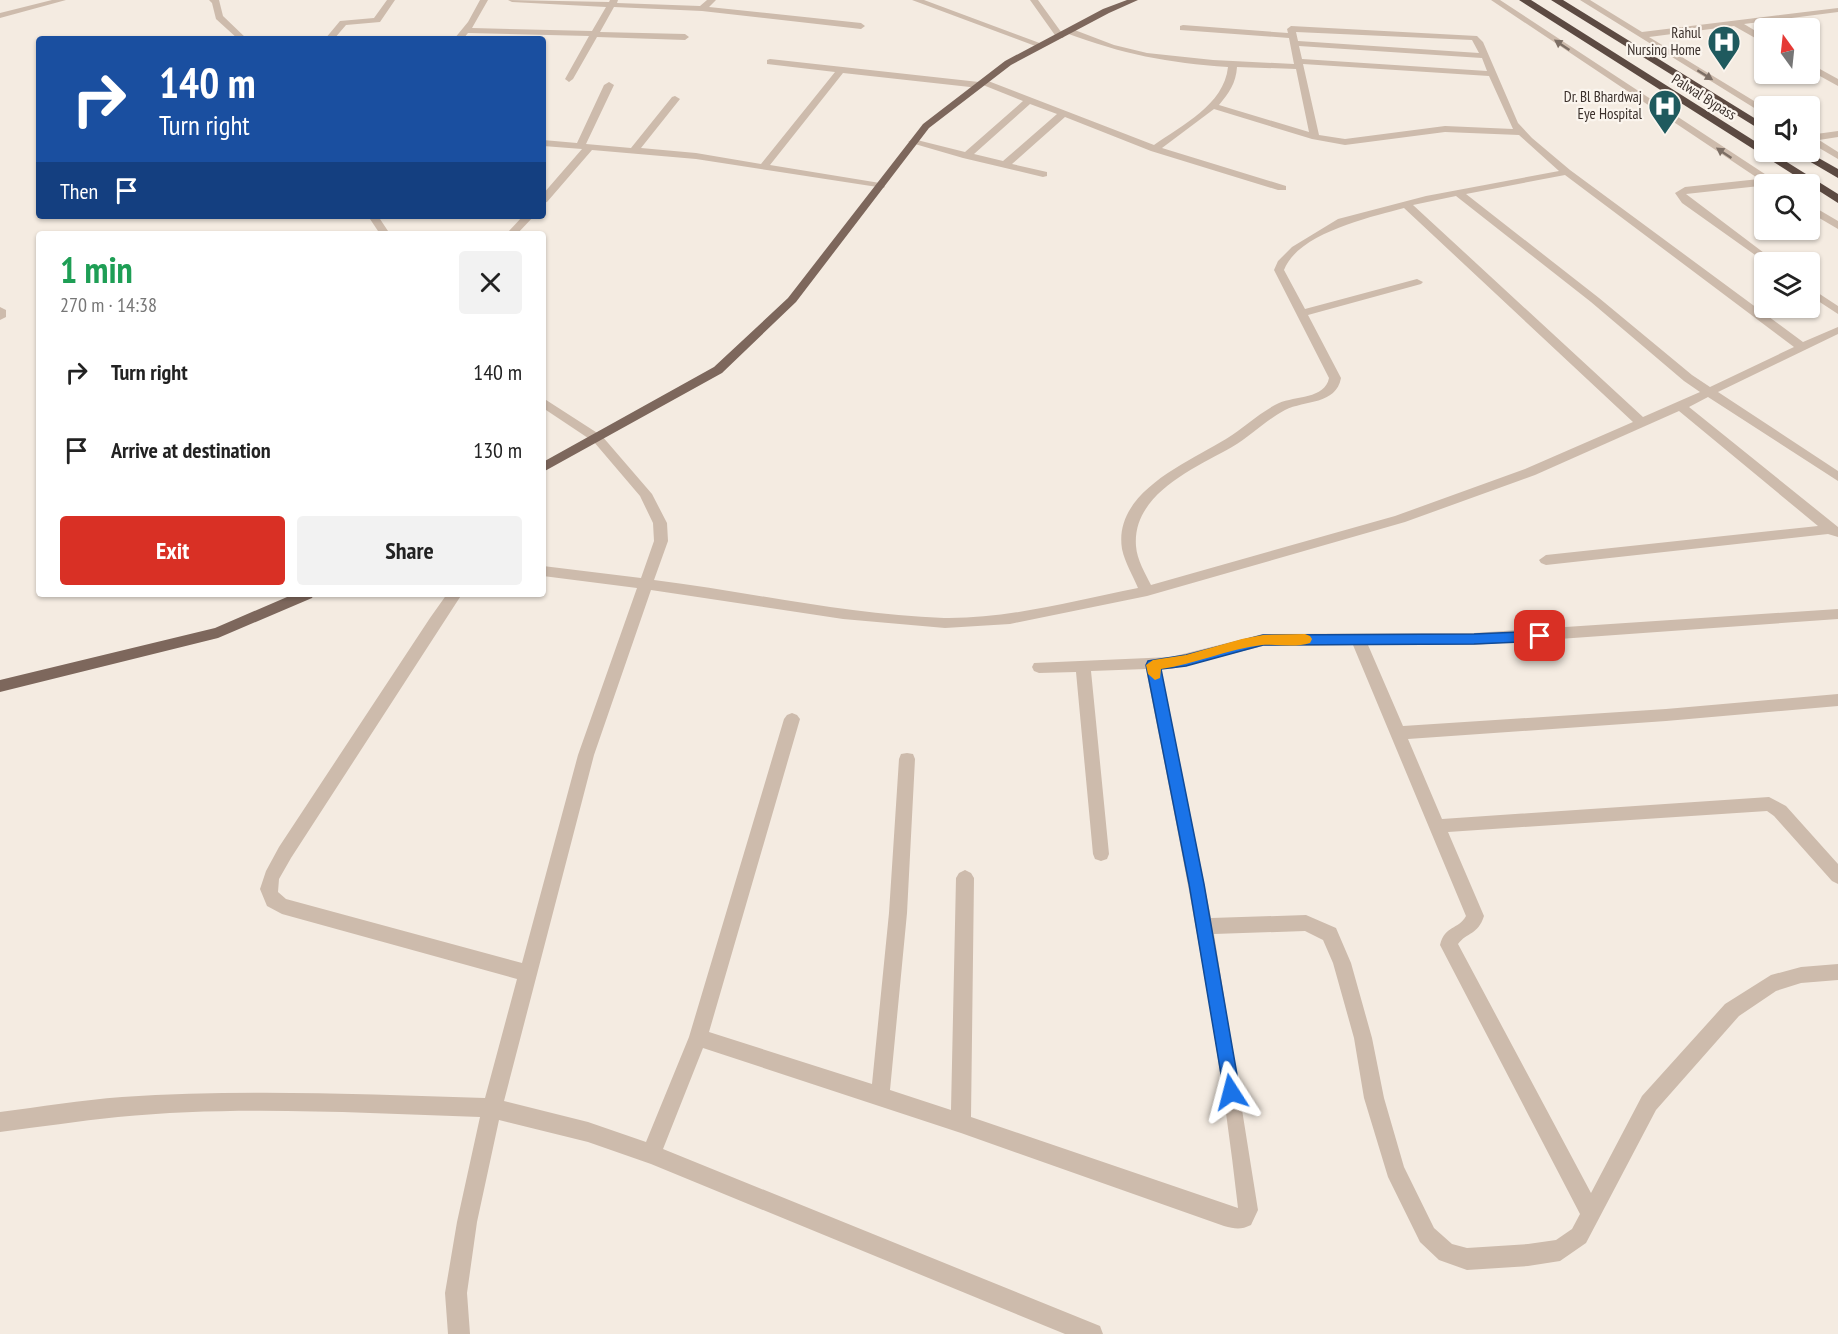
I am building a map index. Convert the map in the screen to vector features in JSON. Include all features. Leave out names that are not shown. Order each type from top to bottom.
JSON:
[{"type":"highway","points":[[1514,0],[1786,174]]},
{"type":"highway","name":"Palwal Bypass","points":[[1524,0],[1838,199]]},
{"type":"highway","name":"Palwal Bypass","points":[[1542,0],[1754,134]]},
{"type":"highway","points":[[1556,0],[1754,123]]},
{"type":"highway","points":[[1799,162],[1838,186]]},
{"type":"highway","points":[[1818,162],[1838,174]]},
{"type":"highway","points":[[1820,196],[1838,208]]},
{"type":"main road","points":[[546,466],[718,370],[792,300],[926,126],[1008,63],[1106,11],[1134,0]]},
{"type":"main road","points":[[0,686],[218,633],[300,597]]},
{"type":"street","points":[[0,16],[62,0]]},
{"type":"street","points":[[213,0],[216,2],[219,17],[240,36]]},
{"type":"street","points":[[332,36],[343,23],[377,20],[391,0]]},
{"type":"street","points":[[460,36],[484,0]]},
{"type":"street","points":[[512,0],[613,2],[861,26]]},
{"type":"street","points":[[702,9],[711,0]]},
{"type":"street","points":[[916,0],[1041,45]]},
{"type":"street","points":[[1034,0],[1065,33],[1140,54],[1233,65],[1300,64],[1492,74]]},
{"type":"street","points":[[1495,0],[1756,174]]},
{"type":"street","points":[[1584,0],[1754,105]]},
{"type":"street","points":[[569,79],[613,2]]},
{"type":"street","points":[[1641,35],[1838,10]]},
{"type":"street","points":[[1735,23],[1754,34]]},
{"type":"street","points":[[1183,28],[1485,56]]},
{"type":"street","points":[[1315,137],[1291,29],[1465,36],[1477,40],[1521,132],[1567,172],[1802,347]]},
{"type":"street","points":[[465,30],[685,37]]},
{"type":"street","points":[[770,62],[981,84],[1154,148],[1282,188]]},
{"type":"street","points":[[1154,148],[1213,106],[1230,85],[1234,75],[1233,65]]},
{"type":"street","points":[[763,167],[841,70]]},
{"type":"street","points":[[1820,72],[1836,81]]},
{"type":"street","points":[[546,196],[586,146],[609,85]]},
{"type":"street","points":[[635,149],[675,99]]},
{"type":"street","points":[[966,156],[1028,101]]},
{"type":"street","points":[[1213,106],[1315,137],[1359,142],[1445,129],[1521,132]]},
{"type":"street","points":[[1005,165],[1062,115]]},
{"type":"street","points":[[1820,137],[1838,134]]},
{"type":"street","points":[[913,142],[1043,174]]},
{"type":"street","points":[[546,144],[635,149],[696,156],[880,186]]},
{"type":"street","points":[[1820,145],[1838,156]]},
{"type":"street","points":[[1147,591],[1129,550],[1130,528],[1141,504],[1154,490],[1178,473],[1245,434],[1275,411],[1287,404],[1323,395],[1335,384],[1335,378],[1279,270],[1284,258],[1336,224],[1406,204],[1567,172]]},
{"type":"street","points":[[1754,184],[1685,190],[1680,193],[1686,201],[1757,252]]},
{"type":"street","points":[[1458,193],[1707,392],[1838,477]]},
{"type":"street","points":[[1406,204],[1641,422]]},
{"type":"street","points":[[1820,214],[1838,226]]},
{"type":"street","points":[[514,231],[526,219]]},
{"type":"street","points":[[1302,313],[1416,282]]},
{"type":"street","points":[[1820,298],[1838,311]]},
{"type":"street","points":[[0,310],[0,317]]},
{"type":"street","points":[[546,571],[843,614],[945,623],[1011,620],[1147,591],[1400,519],[1530,472],[1680,406],[1836,333]]},
{"type":"street","points":[[459,1334],[456,1293],[466,1222],[492,1108],[586,755],[661,541],[660,524],[645,494],[598,439],[546,404]]},
{"type":"street","points":[[1680,406],[1835,531]]},
{"type":"street","points":[[1546,560],[1835,531]]},
{"type":"street","points":[[453,597],[382,699],[292,842],[268,886],[273,901],[282,906],[527,973]]},
{"type":"street","points":[[1039,667],[1153,665],[1186,660],[1263,640],[1474,639],[1838,614]]},
{"type":"street","points":[[1358,639],[1475,916],[1470,928],[1453,933],[1449,945],[1591,1214]]},
{"type":"street","points":[[698,1037],[961,1123],[1224,1216],[1244,1218],[1248,1210],[1247,1201],[1204,926],[1153,665]]},
{"type":"street","points":[[1083,666],[1101,854]]},
{"type":"street","points":[[1398,733],[1666,716],[1838,700]]},
{"type":"street","points":[[651,1154],[698,1037],[792,719]]},
{"type":"street","points":[[880,1096],[898,913],[907,759]]},
{"type":"street","points":[[1437,826],[1769,804],[1780,811],[1838,876]]},
{"type":"street","points":[[961,1123],[966,878]]},
{"type":"street","points":[[1204,926],[1306,923],[1330,934],[1342,963],[1363,1038],[1374,1098],[1395,1170],[1427,1234],[1446,1252],[1467,1259],[1528,1256],[1560,1250],[1578,1236],[1649,1103],[1732,1010],[1771,984],[1801,975],[1838,972]]},
{"type":"street","points":[[0,1122],[119,1107],[221,1102],[330,1102],[492,1108],[588,1132],[651,1154],[1092,1334]]},
{"type":"slow traffic","points":[[1155,674],[1153,665],[1186,660],[1242,644],[1263,640],[1305,639]]},
{"type":"place","name":"Rahul Nursing Home","points":[[1724,71]]},
{"type":"place","name":"Dr. Bl Bhardwaj Eye Hospital","points":[[1665,135]]},
{"type":"route","points":[[1231,1092],[1197,884],[1153,665],[1186,660],[1263,640],[1474,639],[1540,636]]}]
